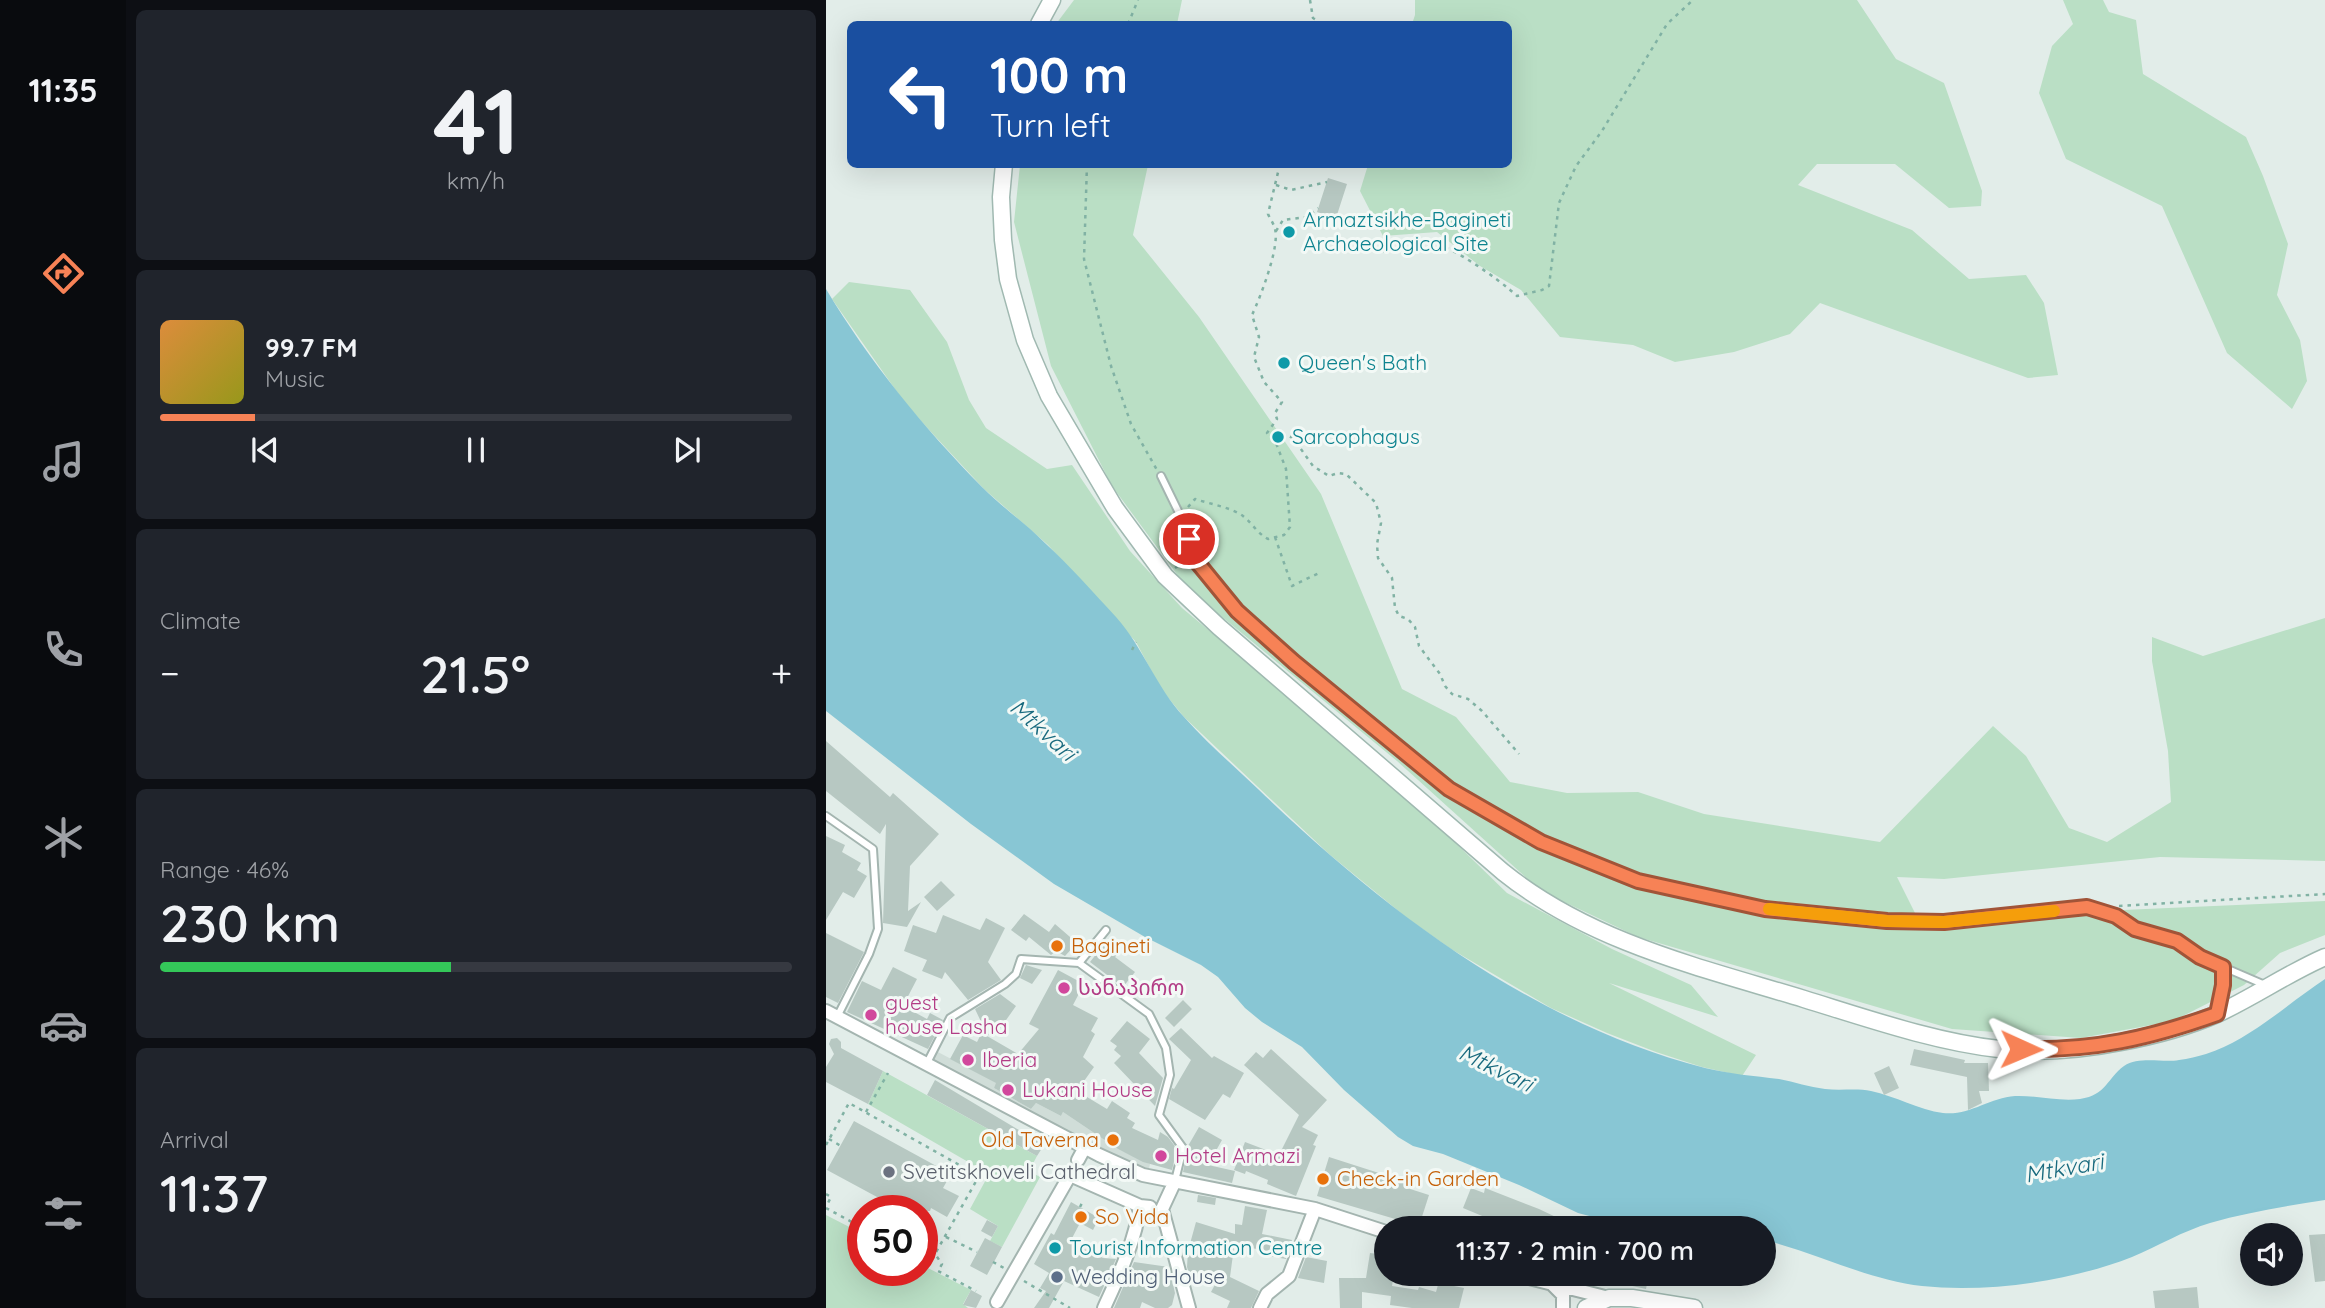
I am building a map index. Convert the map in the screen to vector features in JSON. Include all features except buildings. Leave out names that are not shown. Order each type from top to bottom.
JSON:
[{"type":"main road","points":[[1041,21],[1052,0]]},
{"type":"main road","points":[[1003,168],[1003,240],[1008,279],[1024,340],[1049,396],[1115,508],[1165,576],[1228,636],[1512,879],[1564,914],[1656,954],[1864,1017],[1999,1049],[2064,1050],[2120,1042],[2173,1030],[2217,1014],[2325,957]]},
{"type":"main road","points":[[1586,1308],[1609,1298],[1632,1298],[1694,1308]]},
{"type":"street","points":[[830,1018],[927,1063],[1143,1175],[1315,1209],[1374,1228]]},
{"type":"street","points":[[997,1302],[1085,1147]]},
{"type":"street","points":[[1074,1167],[1086,1182],[1151,1207],[1189,1308]]},
{"type":"street","points":[[1104,1308],[1123,1268],[1138,1223],[1175,1181]]},
{"type":"street","points":[[1260,1308],[1267,1294],[1289,1276],[1315,1209]]},
{"type":"street","points":[[1554,1286],[1563,1295],[1563,1308]]},
{"type":"street","points":[[1560,1286],[1609,1298]]},
{"type":"lane","points":[[1160,477],[1181,517],[1197,562],[1237,611],[1294,662],[1449,789],[1541,842],[1638,881],[1765,909],[1887,921],[1944,922],[2087,907],[2116,916],[2135,929],[2177,941],[2200,957],[2270,987]]},
{"type":"lane","points":[[826,816],[873,849],[878,929],[869,954],[830,1018]]},
{"type":"lane","points":[[1079,963],[1106,930]]},
{"type":"lane","points":[[927,1063],[950,1018],[1005,984],[1016,974],[1021,959],[1079,963],[1149,1014],[1166,1048],[1170,1075],[1160,1115],[1182,1148],[1175,1181]]},
{"type":"lane","points":[[2217,1014],[2223,985],[2223,967]]},
{"type":"path","points":[[1129,21],[1138,0]]},
{"type":"path","points":[[1310,0],[1313,18],[1318,21]]},
{"type":"path","points":[[1366,244],[1385,252],[1419,239],[1452,250],[1505,284],[1517,296],[1549,286],[1559,203],[1576,166],[1602,131],[1667,24],[1693,0]]},
{"type":"path","points":[[1087,168],[1084,259],[1115,377],[1131,424],[1160,477]]},
{"type":"path","points":[[1276,231],[1268,214],[1279,168]]},
{"type":"path","points":[[1275,185],[1290,190],[1326,182]]},
{"type":"path","points":[[1165,576],[1178,566],[1179,551],[1175,536],[1181,517],[1195,499],[1245,517],[1260,535],[1268,539],[1284,535],[1290,527],[1286,468],[1276,443],[1267,433],[1277,419],[1275,413],[1282,401],[1264,382],[1254,357],[1259,337],[1252,315],[1265,289],[1276,231],[1283,220],[1307,217],[1318,208]]},
{"type":"path","points":[[1276,443],[1286,435],[1293,438],[1313,466],[1329,476],[1346,474],[1376,503],[1381,523],[1377,544],[1378,558],[1392,578],[1395,608],[1399,616],[1408,619],[1415,627],[1419,646],[1440,674],[1445,686],[1452,694],[1468,699],[1482,711],[1518,754]]},
{"type":"path","points":[[1275,537],[1292,586],[1321,572]]},
{"type":"path","points":[[1132,650],[1136,642]]},
{"type":"path","points":[[2119,906],[2325,894]]},
{"type":"path","points":[[866,1112],[888,1073]]},
{"type":"path","points":[[826,1145],[849,1103],[979,1176],[938,1249]]},
{"type":"path","points":[[829,1139],[841,1146]]},
{"type":"path","points":[[826,1194],[831,1197],[826,1208],[847,1219]]},
{"type":"path","points":[[953,1207],[960,1210]]},
{"type":"path","points":[[945,1236],[977,1252]]},
{"type":"path","points":[[938,1271],[976,1291]]},
{"type":"path","points":[[1013,1274],[1069,1308]]},
{"type":"shaded area","points":[[936,1051],[997,1083],[994,1088],[1031,1109],[1036,1103],[1061,1116],[1063,1112],[1118,1149],[1150,1164],[1148,1172],[1115,1159],[932,1060]]},
{"type":"green space","points":[[1074,0],[1182,0],[1178,21],[1058,21]]},
{"type":"green space","points":[[1415,0],[1857,0],[1896,59],[1944,83],[1982,191],[1981,206],[1949,208],[1895,164],[1817,164],[1798,185],[1912,230],[1969,279],[2026,275],[2044,303],[2058,375],[2028,378],[1820,303],[1790,334],[1734,352],[1675,362],[1633,345],[1560,337],[1521,290],[1480,266],[1437,232],[1383,236],[1360,191],[1367,168],[1512,168],[1512,21],[1413,21]]},
{"type":"green space","points":[[2063,0],[2103,0],[2109,12],[2136,20],[2143,74],[2246,137],[2288,244],[2277,295],[2300,340],[2307,381],[2292,409],[2227,353],[2162,206],[2066,159],[2039,93],[2052,46],[2073,24]]},
{"type":"green space","points":[[1020,168],[1147,168],[1133,235],[1199,317],[1321,494],[1402,689],[1456,717],[1510,782],[1567,793],[1638,792],[1704,814],[1880,842],[1993,726],[2026,756],[2069,828],[2107,842],[2171,802],[2168,751],[2152,661],[2152,637],[2203,656],[2325,618],[2325,861],[2160,857],[1944,879],[1897,877],[1918,919],[2325,901],[2325,935],[2280,953],[2244,985],[2173,1021],[2081,1038],[1952,1029],[1638,937],[1541,891],[1397,761],[1187,588],[1112,486],[1051,366],[1014,222]]},
{"type":"green space","points":[[849,282],[910,290],[947,342],[969,400],[986,428],[1047,469],[1072,465],[1130,551],[1182,608],[1399,788],[1507,893],[1612,949],[1691,985],[1718,1017],[1609,983],[1756,1055],[1742,1076],[1656,1052],[1551,1008],[1451,949],[1407,918],[1329,854],[1184,717],[1161,689],[1136,642],[1048,545],[984,489],[904,402],[832,299]]},
{"type":"green space","points":[[883,1071],[1037,1156],[1029,1171],[1040,1177],[1002,1247],[990,1241],[998,1226],[970,1209],[989,1174],[868,1104]]},
{"type":"green space","points":[[826,1215],[847,1226],[847,1286],[938,1286],[938,1273],[971,1290],[963,1304],[968,1308],[826,1308]]},
{"type":"water","name":"Mtkvari","points":[[826,289],[860,342],[918,417],[982,487],[1054,552],[1116,617],[1174,705],[1202,736],[1357,878],[1464,957],[1521,992],[1580,1023],[1641,1048],[1705,1068],[1825,1089],[1871,1091],[1925,1109],[1952,1113],[2006,1097],[2031,1096],[2064,1100],[2089,1097],[2101,1090],[2118,1071],[2130,1063],[2144,1060],[2182,1060],[2206,1054],[2238,1040],[2325,979],[2325,1200],[2253,1212],[2210,1223],[2132,1257],[2083,1273],[2029,1283],[1974,1288],[1902,1283],[1776,1244],[1776,1216],[1589,1216],[1578,1213],[1519,1185],[1443,1154],[1413,1146],[1398,1137],[1344,1090],[1302,1047],[1245,1008],[1218,977],[1054,884],[971,824],[826,711]]},
{"type":"slow traffic","points":[[1769,909],[1887,921],[1944,922],[2054,911]]},
{"type":"place","name":"Armaztsikhe-Bagineti Archaeological Site","points":[[1289,232]]},
{"type":"place","name":"Queen's Bath","points":[[1284,363]]},
{"type":"place","name":"Sarcophagus","points":[[1278,437]]},
{"type":"place","name":"Bagineti","points":[[1057,946]]},
{"type":"place","name":"სანაპირო","points":[[1064,988]]},
{"type":"place","name":"guest house Lasha","points":[[871,1015]]},
{"type":"place","name":"Iberia","points":[[968,1060]]},
{"type":"place","name":"Lukani House","points":[[1008,1090]]},
{"type":"place","name":"Old Taverna","points":[[1113,1140]]},
{"type":"place","name":"Hotel Armazi","points":[[1161,1156]]},
{"type":"place","name":"Svetitskhoveli Cathedral","points":[[889,1172]]},
{"type":"place","name":"Check-in Garden","points":[[1323,1179]]},
{"type":"place","name":"So Vida","points":[[1081,1217]]},
{"type":"place","name":"Tourist Information Centre","points":[[1055,1248]]},
{"type":"place","name":"Wedding House","points":[[1057,1277]]},
{"type":"route","points":[[1189,539],[1197,562],[1237,611],[1294,662],[1449,789],[1541,842],[1638,881],[1765,909],[1887,921],[1944,922],[2087,907],[2116,916],[2135,929],[2177,941],[2200,957],[2223,967],[2223,985],[2217,1014],[2173,1030],[2120,1042],[2064,1050],[2021,1049]]}]
